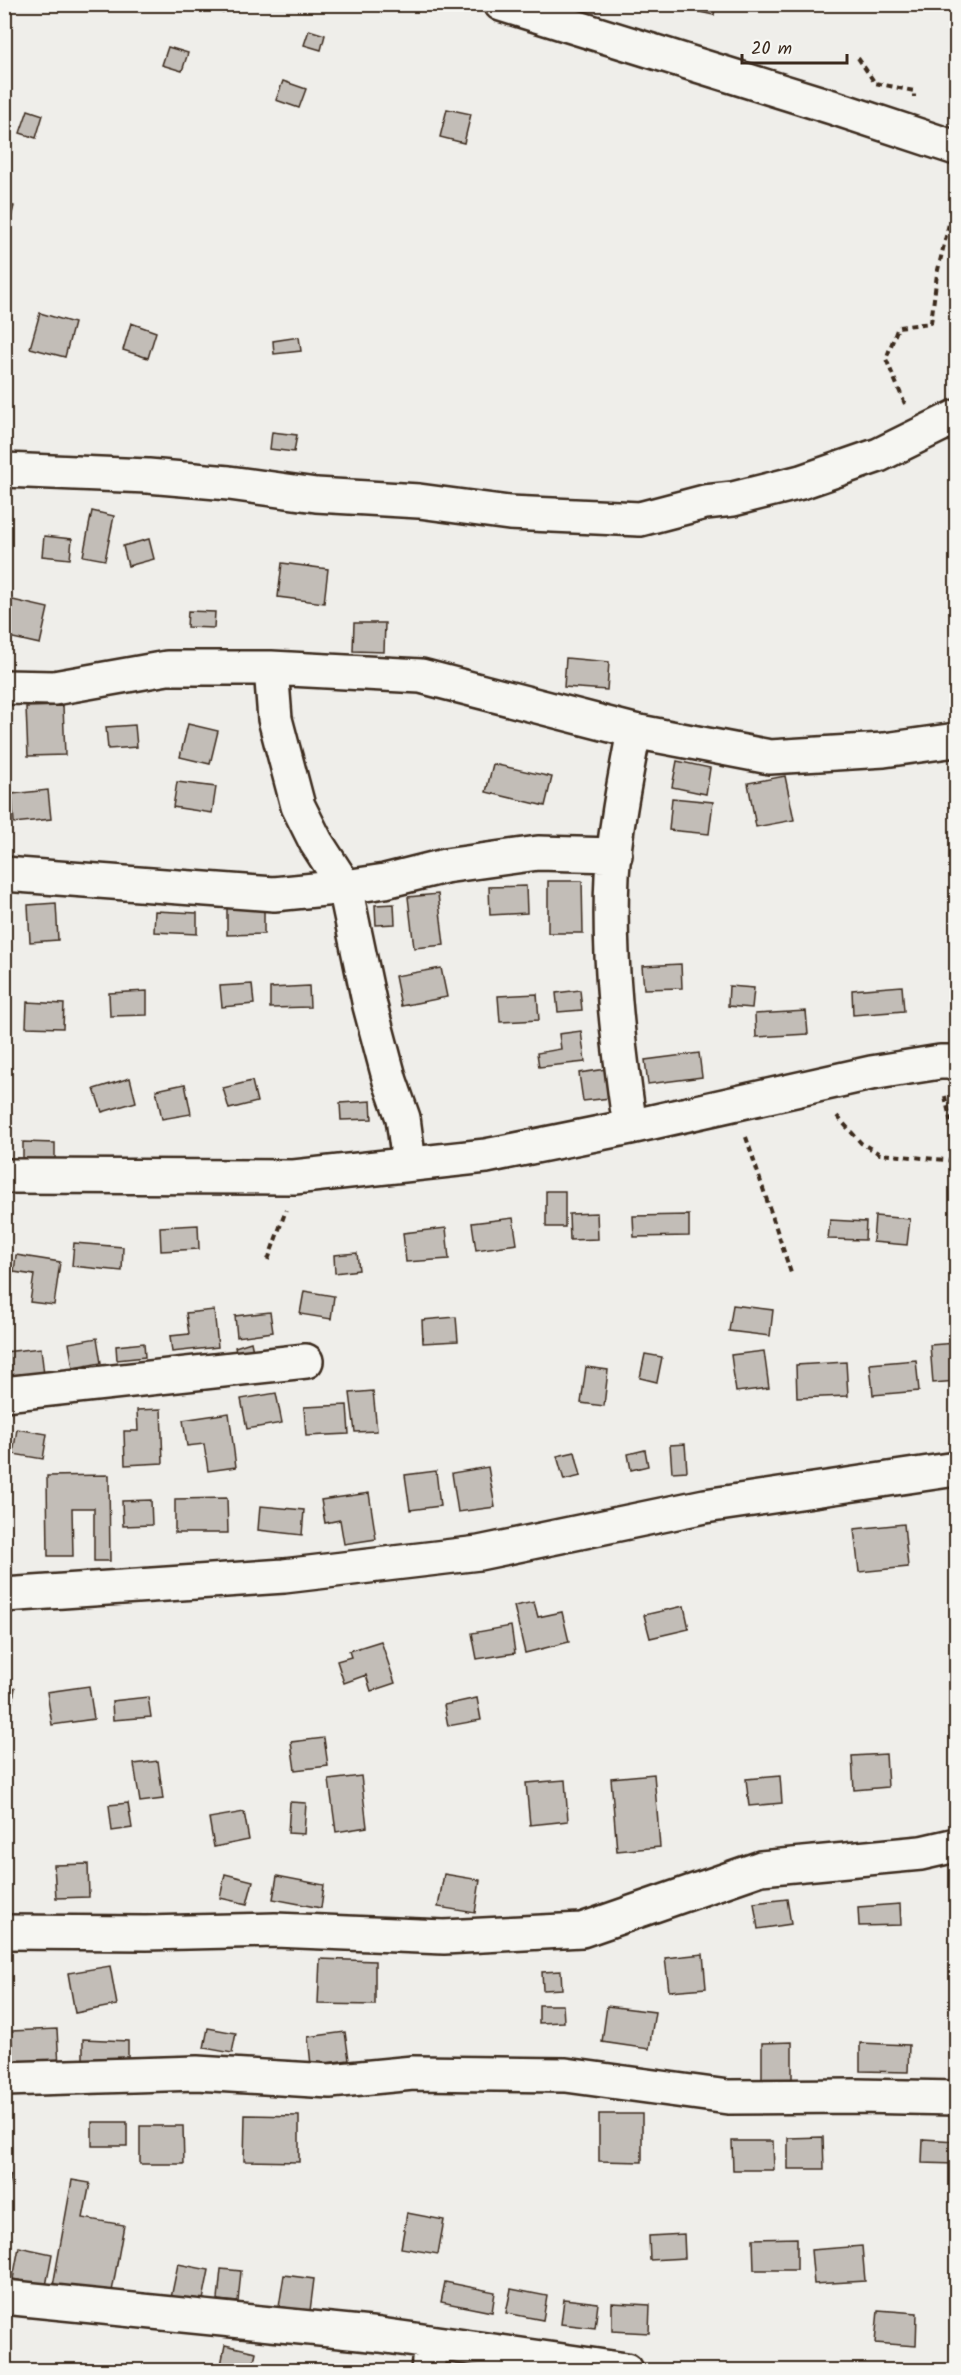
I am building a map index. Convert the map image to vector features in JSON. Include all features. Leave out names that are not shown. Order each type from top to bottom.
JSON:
[{"type":"street","points":[[501,4],[832,107],[920,137],[955,161]]},
{"type":"street","points":[[4,471],[148,476],[229,483],[316,495],[419,501],[509,513],[640,519],[801,482],[879,455],[957,417]]},
{"type":"street","points":[[4,687],[54,688],[167,668],[271,668],[421,675],[634,731],[770,757],[884,750],[957,740]]},
{"type":"street","points":[[271,668],[275,719],[298,806],[316,842],[345,887],[370,1006],[390,1081],[403,1118],[409,1163]]},
{"type":"street","points":[[630,1127],[620,1058],[612,966],[612,875],[622,795],[634,731]]},
{"type":"street","points":[[4,874],[274,894],[385,881],[445,866],[538,853],[615,855]]},
{"type":"street","points":[[4,1176],[294,1177],[486,1156],[630,1127],[871,1073],[948,1062]]},
{"type":"street","points":[[4,1394],[306,1361]]},
{"type":"street","points":[[4,1595],[284,1576],[479,1553],[705,1506],[957,1469]]},
{"type":"street","points":[[4,1932],[146,1933],[275,1930],[444,1937],[582,1930],[761,1868],[921,1853],[957,1845]]},
{"type":"street","points":[[4,2079],[197,2073],[330,2081],[413,2073],[566,2075],[728,2097],[957,2098]]},
{"type":"street","points":[[4,2297],[220,2318],[429,2357],[626,2370]]},
{"type":"path","points":[[858,58],[875,82],[914,91],[920,137]]},
{"type":"path","points":[[906,440],[914,425],[886,359],[898,327],[931,323],[937,274],[956,194],[955,161]]},
{"type":"path","points":[[948,1062],[957,1146]]},
{"type":"path","points":[[811,1087],[861,1143],[880,1154],[957,1161]]},
{"type":"path","points":[[735,1103],[791,1273]]},
{"type":"path","points":[[268,1260],[287,1206],[294,1177]]},
{"type":"path","points":[[957,1262],[954,1273],[957,1304]]},
{"type":"building","points":[[198,4],[226,4],[223,13]]},
{"type":"building","points":[[682,4],[716,4],[714,15],[681,8]]},
{"type":"building","points":[[309,30],[325,35],[321,50],[304,45]]},
{"type":"building","points":[[168,47],[188,53],[182,71],[162,65]]},
{"type":"building","points":[[283,81],[306,89],[299,108],[276,100]]},
{"type":"building","points":[[447,109],[471,114],[464,143],[440,137]]},
{"type":"building","points":[[28,110],[43,115],[36,138],[20,133]]},
{"type":"building","points":[[4,204],[14,206],[9,225],[4,224]]},
{"type":"building","points":[[40,313],[74,323],[65,357],[30,348]]},
{"type":"building","points":[[131,323],[156,332],[148,358],[123,350]]},
{"type":"building","points":[[299,337],[301,351],[274,354],[273,341]]},
{"type":"building","points":[[272,432],[297,435],[294,452],[270,449]]},
{"type":"building","points":[[92,511],[114,516],[105,560],[83,556]]},
{"type":"building","points":[[44,536],[72,539],[70,559],[42,556]]},
{"type":"building","points":[[149,539],[154,559],[128,566],[123,546]]},
{"type":"building","points":[[282,563],[328,569],[324,603],[278,597]]},
{"type":"building","points":[[4,598],[48,608],[40,644],[4,636]]},
{"type":"building","points":[[188,611],[215,612],[214,628],[187,627]]},
{"type":"building","points":[[354,623],[385,623],[384,652],[353,651]]},
{"type":"building","points":[[566,658],[609,662],[607,690],[564,687]]},
{"type":"building","points":[[63,706],[65,755],[28,756],[26,707]]},
{"type":"building","points":[[188,724],[218,731],[210,764],[180,757]]},
{"type":"building","points":[[135,725],[137,747],[108,749],[106,727]]},
{"type":"building","points":[[677,761],[710,768],[706,794],[672,787]]},
{"type":"building","points":[[493,764],[552,777],[545,806],[486,792]]},
{"type":"building","points":[[785,776],[794,820],[756,827],[748,783]]},
{"type":"building","points":[[177,782],[216,787],[212,813],[173,807]]},
{"type":"building","points":[[48,790],[51,819],[14,823],[12,794]]},
{"type":"building","points":[[672,798],[713,802],[709,834],[669,830]]},
{"type":"building","points":[[548,881],[582,881],[583,933],[548,933]]},
{"type":"building","points":[[526,886],[527,913],[490,915],[489,887]]},
{"type":"building","points":[[438,894],[444,945],[414,948],[408,897]]},
{"type":"building","points":[[56,903],[58,940],[30,942],[28,905]]},
{"type":"building","points":[[394,904],[395,924],[376,925],[375,905]]},
{"type":"building","points":[[264,905],[264,934],[227,935],[227,906]]},
{"type":"building","points":[[155,911],[197,913],[197,934],[154,932]]},
{"type":"building","points":[[681,964],[682,988],[644,989],[642,966]]},
{"type":"building","points":[[441,968],[447,997],[401,1006],[395,976]]},
{"type":"building","points":[[252,984],[254,1004],[222,1007],[220,986]]},
{"type":"building","points":[[309,986],[310,1007],[270,1008],[270,988]]},
{"type":"building","points":[[729,986],[754,988],[752,1008],[728,1006]]},
{"type":"building","points":[[902,986],[904,1011],[853,1015],[852,990]]},
{"type":"building","points":[[580,990],[582,1010],[558,1012],[556,993]]},
{"type":"building","points":[[147,991],[147,1015],[110,1016],[109,993]]},
{"type":"building","points":[[537,994],[539,1020],[500,1022],[498,996]]},
{"type":"building","points":[[27,1002],[64,1004],[63,1028],[26,1027]]},
{"type":"building","points":[[806,1011],[808,1034],[756,1037],[755,1014]]},
{"type":"building","points":[[581,1031],[585,1062],[539,1067],[537,1053],[561,1049],[559,1034]]},
{"type":"building","points":[[699,1053],[702,1077],[648,1084],[645,1060]]},
{"type":"building","points":[[606,1069],[610,1098],[583,1101],[579,1073]]},
{"type":"building","points":[[130,1078],[136,1102],[102,1112],[94,1089]]},
{"type":"building","points":[[252,1081],[257,1102],[229,1109],[223,1088]]},
{"type":"building","points":[[185,1084],[191,1114],[162,1119],[156,1090]]},
{"type":"building","points":[[371,1101],[372,1119],[341,1120],[340,1103]]},
{"type":"building","points":[[23,1142],[55,1143],[55,1165],[23,1166]]},
{"type":"building","points":[[546,1191],[565,1191],[565,1227],[546,1227]]},
{"type":"building","points":[[597,1213],[598,1239],[570,1240],[569,1214]]},
{"type":"building","points":[[689,1215],[689,1236],[634,1237],[633,1216]]},
{"type":"building","points":[[875,1216],[910,1219],[907,1245],[873,1242]]},
{"type":"building","points":[[513,1218],[517,1244],[476,1250],[472,1223]]},
{"type":"building","points":[[830,1220],[866,1222],[865,1240],[828,1239]]},
{"type":"building","points":[[198,1225],[199,1249],[161,1251],[160,1227]]},
{"type":"building","points":[[446,1228],[449,1259],[406,1262],[403,1233]]},
{"type":"building","points":[[74,1243],[123,1247],[122,1271],[72,1266]]},
{"type":"building","points":[[357,1253],[359,1270],[335,1273],[334,1255]]},
{"type":"building","points":[[16,1255],[60,1262],[54,1305],[30,1302],[34,1275],[14,1272]]},
{"type":"building","points":[[304,1291],[334,1296],[331,1319],[300,1314]]},
{"type":"building","points":[[733,1305],[773,1310],[770,1336],[729,1331]]},
{"type":"building","points":[[214,1310],[218,1347],[172,1352],[170,1336],[189,1334],[186,1313]]},
{"type":"building","points":[[270,1312],[273,1332],[237,1337],[235,1316]]},
{"type":"building","points":[[456,1317],[458,1341],[423,1343],[422,1320]]},
{"type":"building","points":[[97,1338],[101,1363],[73,1368],[69,1343]]},
{"type":"building","points":[[251,1342],[254,1356],[238,1360],[235,1347]]},
{"type":"building","points":[[144,1343],[145,1357],[117,1360],[116,1346]]},
{"type":"building","points":[[956,1343],[956,1381],[933,1383],[930,1345]]},
{"type":"building","points":[[41,1348],[44,1375],[6,1379],[4,1352]]},
{"type":"building","points":[[764,1351],[769,1388],[736,1392],[731,1355]]},
{"type":"building","points":[[645,1354],[662,1357],[657,1382],[640,1378]]},
{"type":"building","points":[[916,1360],[919,1391],[873,1395],[870,1364]]},
{"type":"building","points":[[846,1362],[848,1396],[797,1398],[796,1365]]},
{"type":"building","points":[[586,1367],[608,1370],[604,1406],[581,1403]]},
{"type":"building","points":[[373,1391],[377,1431],[355,1432],[350,1393]]},
{"type":"building","points":[[276,1393],[282,1423],[247,1429],[241,1399]]},
{"type":"building","points":[[347,1405],[349,1434],[306,1436],[304,1407]]},
{"type":"building","points":[[161,1409],[163,1463],[125,1465],[124,1431],[138,1431],[137,1410]]},
{"type":"building","points":[[229,1413],[236,1467],[208,1471],[204,1444],[187,1446],[183,1420]]},
{"type":"building","points":[[17,1429],[47,1434],[43,1459],[13,1454]]},
{"type":"building","points":[[685,1444],[687,1471],[672,1472],[670,1445]]},
{"type":"building","points":[[645,1450],[648,1466],[631,1470],[628,1454]]},
{"type":"building","points":[[575,1452],[581,1476],[564,1480],[557,1456]]},
{"type":"building","points":[[488,1467],[495,1507],[458,1512],[452,1473]]},
{"type":"building","points":[[436,1471],[440,1506],[410,1510],[405,1475]]},
{"type":"building","points":[[109,1475],[110,1561],[94,1561],[94,1508],[72,1508],[73,1556],[48,1556],[47,1476]]},
{"type":"building","points":[[369,1493],[376,1539],[344,1544],[340,1520],[325,1523],[321,1500]]},
{"type":"building","points":[[227,1498],[228,1533],[175,1533],[175,1499]]},
{"type":"building","points":[[151,1500],[152,1525],[123,1526],[122,1501]]},
{"type":"building","points":[[260,1506],[304,1510],[302,1535],[258,1530]]},
{"type":"building","points":[[904,1524],[908,1567],[859,1572],[854,1529]]},
{"type":"building","points":[[534,1602],[538,1617],[562,1612],[569,1642],[525,1653],[514,1606]]},
{"type":"building","points":[[684,1606],[689,1629],[650,1638],[644,1615]]},
{"type":"building","points":[[511,1626],[515,1653],[477,1659],[472,1633]]},
{"type":"building","points":[[381,1641],[395,1683],[371,1691],[366,1675],[344,1683],[337,1661],[351,1657],[349,1651]]},
{"type":"building","points":[[89,1686],[94,1719],[52,1725],[47,1692]]},
{"type":"building","points":[[4,1687],[15,1688],[6,1738],[4,1738]]},
{"type":"building","points":[[148,1697],[151,1717],[113,1720],[112,1701]]},
{"type":"building","points":[[477,1698],[481,1720],[448,1726],[444,1705]]},
{"type":"building","points":[[324,1738],[328,1766],[295,1770],[291,1742]]},
{"type":"building","points":[[886,1754],[888,1787],[854,1790],[852,1756]]},
{"type":"building","points":[[158,1761],[163,1799],[140,1802],[134,1764]]},
{"type":"building","points":[[654,1774],[660,1847],[617,1851],[611,1778]]},
{"type":"building","points":[[361,1776],[367,1827],[336,1832],[329,1780]]},
{"type":"building","points":[[780,1776],[782,1803],[749,1806],[746,1779]]},
{"type":"building","points":[[565,1780],[568,1821],[530,1825],[526,1783]]},
{"type":"building","points":[[290,1802],[306,1803],[304,1834],[288,1833]]},
{"type":"building","points":[[128,1803],[132,1828],[112,1831],[109,1805]]},
{"type":"building","points":[[244,1812],[249,1840],[214,1847],[209,1818]]},
{"type":"building","points":[[88,1864],[89,1897],[56,1898],[54,1865]]},
{"type":"building","points":[[225,1874],[253,1881],[247,1904],[220,1898]]},
{"type":"building","points":[[444,1874],[480,1880],[475,1913],[438,1907]]},
{"type":"building","points":[[277,1876],[324,1885],[321,1908],[273,1899]]},
{"type":"building","points":[[787,1899],[791,1924],[758,1929],[754,1903]]},
{"type":"building","points":[[900,1904],[901,1925],[859,1926],[858,1907]]},
{"type":"building","points":[[703,1954],[706,1988],[669,1991],[665,1958]]},
{"type":"building","points":[[320,1959],[375,1961],[375,2005],[318,2004]]},
{"type":"building","points":[[110,1966],[117,2005],[75,2013],[68,1973]]},
{"type":"building","points":[[561,1971],[562,1989],[543,1990],[542,1972]]},
{"type":"building","points":[[539,2005],[563,2005],[564,2022],[539,2023]]},
{"type":"building","points":[[607,2006],[655,2012],[649,2049],[602,2042]]},
{"type":"building","points":[[208,2028],[236,2033],[232,2053],[204,2048]]},
{"type":"building","points":[[57,2029],[59,2067],[13,2069],[11,2031]]},
{"type":"building","points":[[345,2032],[349,2060],[311,2065],[308,2037]]},
{"type":"building","points":[[83,2039],[128,2041],[128,2062],[83,2061]]},
{"type":"building","points":[[792,2042],[792,2082],[762,2083],[762,2043]]},
{"type":"building","points":[[860,2043],[909,2045],[908,2072],[860,2071]]},
{"type":"building","points":[[599,2114],[642,2114],[642,2162],[599,2161]]},
{"type":"building","points":[[245,2115],[299,2116],[299,2162],[244,2161]]},
{"type":"building","points":[[92,2122],[127,2122],[127,2146],[92,2146]]},
{"type":"building","points":[[140,2126],[183,2126],[184,2164],[140,2164]]},
{"type":"building","points":[[823,2137],[824,2169],[788,2169],[788,2138]]},
{"type":"building","points":[[923,2139],[956,2141],[956,2164],[922,2163]]},
{"type":"building","points":[[732,2141],[773,2141],[774,2170],[733,2170]]},
{"type":"building","points":[[4,2174],[11,2175],[4,2210]]},
{"type":"building","points":[[72,2180],[90,2183],[83,2218],[124,2225],[111,2297],[53,2286]]},
{"type":"building","points":[[407,2213],[444,2220],[438,2254],[401,2248]]},
{"type":"building","points":[[684,2234],[685,2258],[650,2260],[649,2236]]},
{"type":"building","points":[[797,2238],[797,2270],[754,2270],[753,2239]]},
{"type":"building","points":[[862,2246],[865,2281],[814,2284],[811,2250]]},
{"type":"building","points":[[19,2247],[52,2254],[46,2286],[13,2279]]},
{"type":"building","points":[[178,2264],[209,2270],[202,2305],[171,2298]]},
{"type":"building","points":[[221,2269],[241,2271],[238,2302],[218,2300]]},
{"type":"building","points":[[284,2275],[314,2279],[310,2311],[279,2307]]},
{"type":"building","points":[[445,2282],[495,2292],[492,2312],[441,2302]]},
{"type":"building","points":[[511,2289],[547,2296],[543,2320],[506,2313]]},
{"type":"building","points":[[564,2299],[598,2303],[595,2328],[561,2324]]},
{"type":"building","points":[[612,2303],[650,2305],[649,2333],[612,2331]]},
{"type":"building","points":[[878,2310],[917,2313],[916,2346],[875,2343]]},
{"type":"building","points":[[225,2345],[256,2352],[252,2370],[220,2370]]}]
